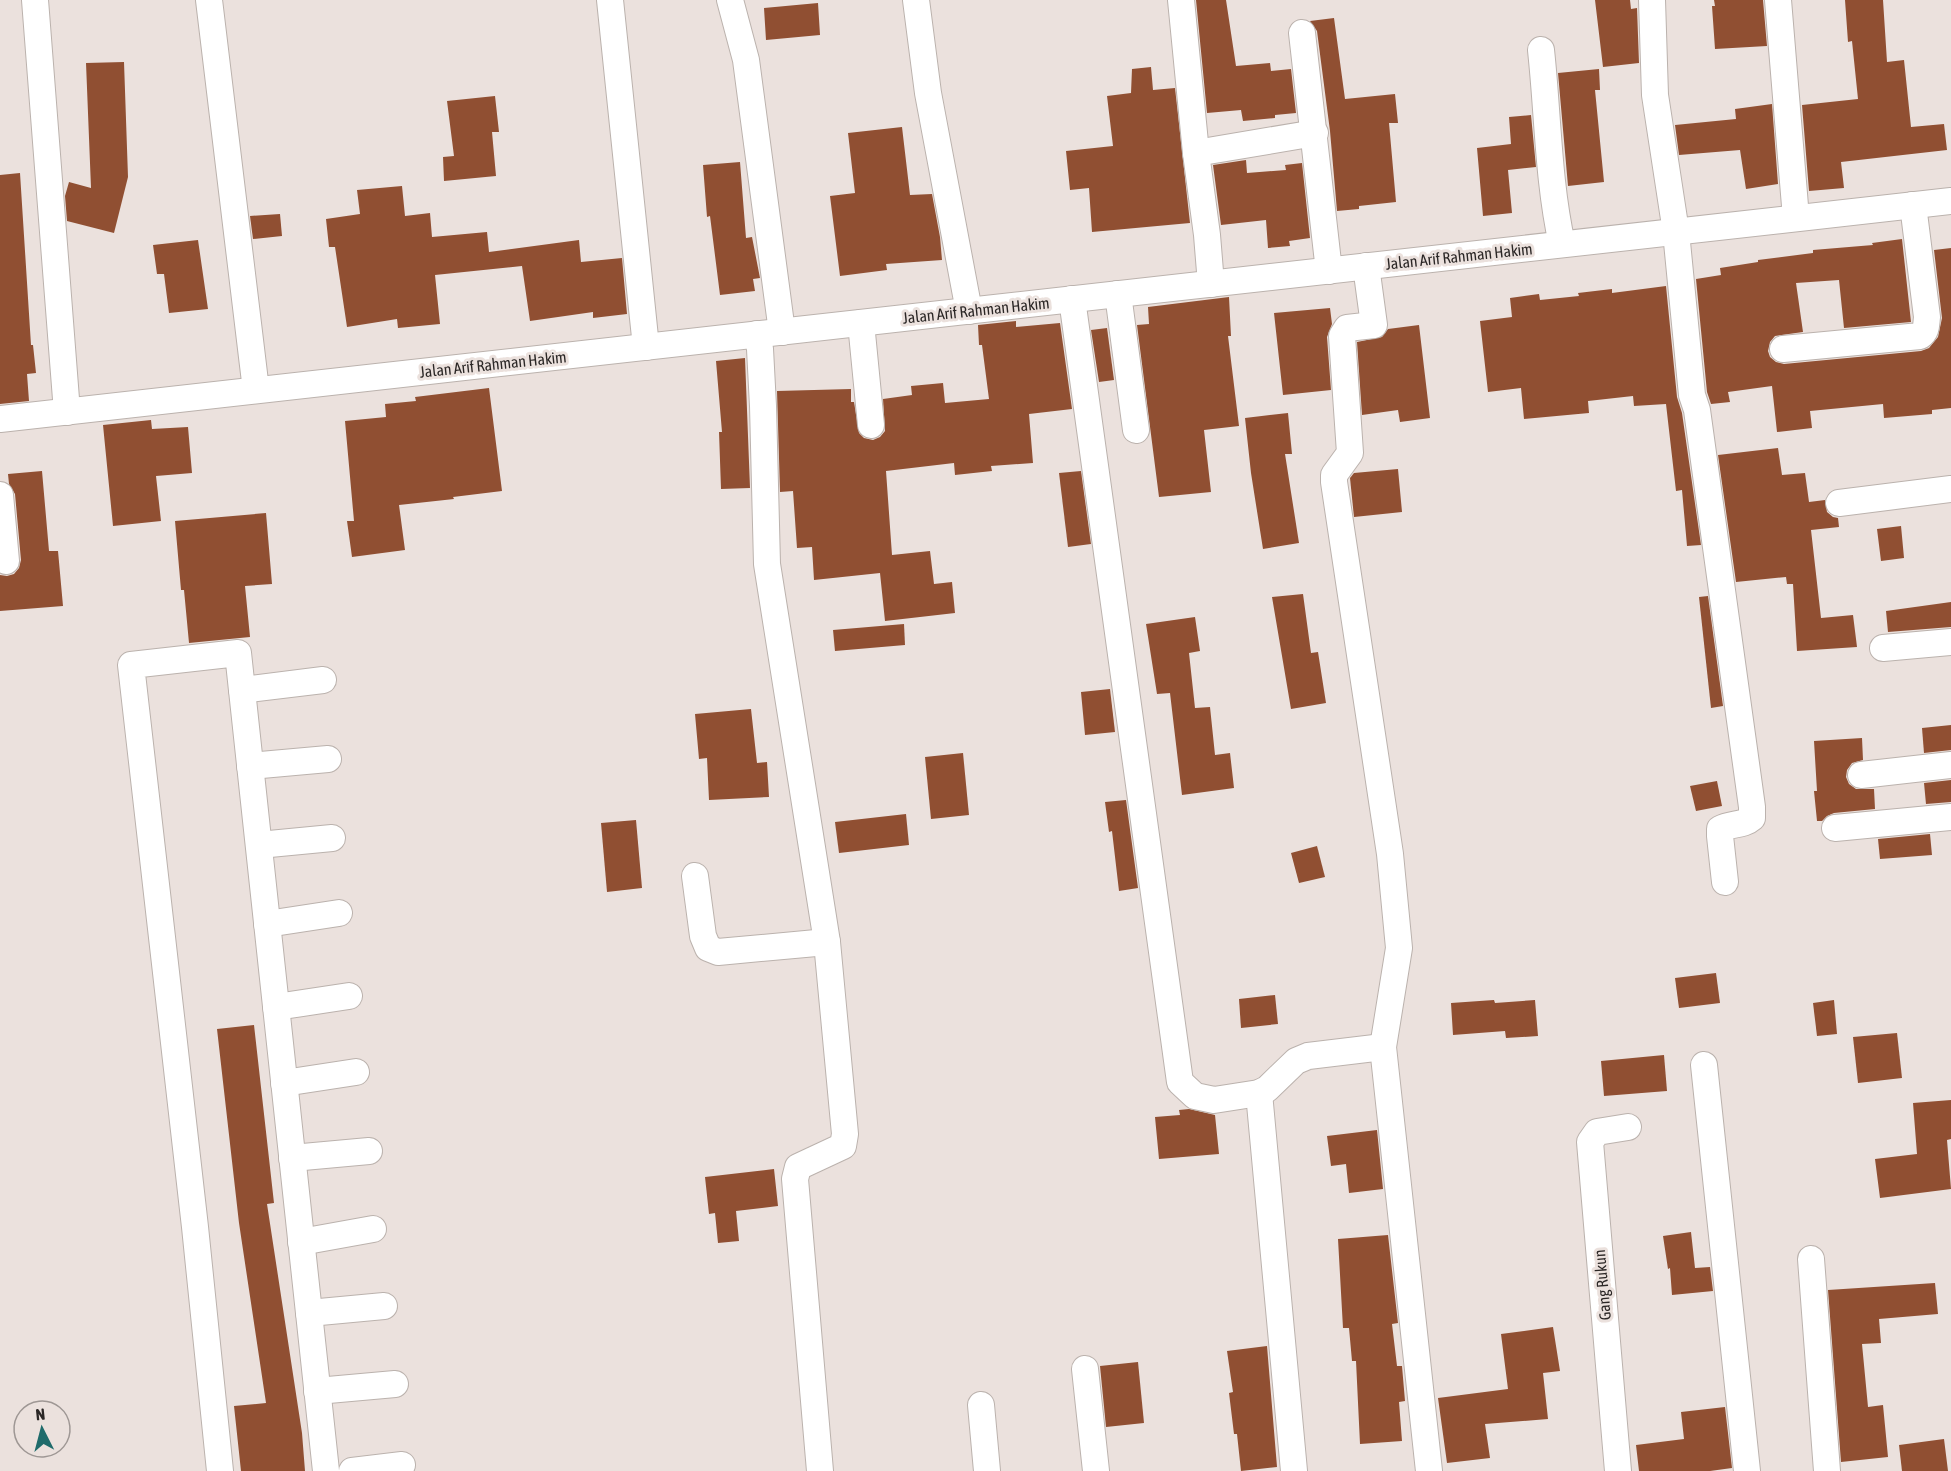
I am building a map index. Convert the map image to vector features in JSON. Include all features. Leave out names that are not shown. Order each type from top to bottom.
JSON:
[{"type":"street","points":[[35,0],[67,412]]},
{"type":"street","points":[[209,0],[256,390]]},
{"type":"street","points":[[610,0],[646,347]]},
{"type":"street","points":[[730,0],[746,60],[770,333],[760,349],[767,564],[827,942],[845,1134],[843,1146],[798,1167],[795,1179],[820,1471]]},
{"type":"street","points":[[916,0],[928,93],[969,311]]},
{"type":"street","points":[[1181,0],[1196,153],[1207,235],[1210,284]]},
{"type":"street","points":[[1652,0],[1655,95],[1676,232],[1692,395],[1697,410],[1752,807],[1752,818],[1746,823],[1720,829],[1725,882]]},
{"type":"street","points":[[1778,0],[1796,218]]},
{"type":"street","points":[[1302,33],[1329,271]]},
{"type":"street","points":[[1541,50],[1548,107],[1554,206],[1562,244]]},
{"type":"street","points":[[1196,153],[1315,133]]},
{"type":"street","name":"Jalan Arif Rahman Hakim","points":[[0,419],[1951,201]]},
{"type":"street","points":[[1783,349],[1923,334],[1926,330],[1927,317],[1913,205]]},
{"type":"street","points":[[1366,266],[1374,325],[1347,328],[1342,336],[1350,453],[1334,475],[1334,482],[1390,854],[1399,948],[1383,1047],[1429,1471]]},
{"type":"street","points":[[1118,294],[1136,430]]},
{"type":"street","points":[[1072,299],[1180,1082],[1195,1096],[1214,1100],[1259,1093],[1267,1089],[1296,1061],[1308,1056],[1383,1047]]},
{"type":"street","points":[[861,323],[871,425]]},
{"type":"street","points":[[1839,503],[1951,489]]},
{"type":"street","points":[[0,495],[6,561]]},
{"type":"street","points":[[1883,648],[1951,642]]},
{"type":"street","points":[[220,1471],[195,1227],[131,665],[238,653],[326,1471]]},
{"type":"street","points":[[242,690],[323,680]]},
{"type":"street","points":[[250,766],[328,759]]},
{"type":"street","points":[[1861,775],[1951,765]]},
{"type":"street","points":[[1835,828],[1951,817]]},
{"type":"street","points":[[259,845],[332,837]]},
{"type":"street","points":[[695,876],[703,936],[708,948],[718,952],[827,942]]},
{"type":"street","points":[[267,924],[339,914]]},
{"type":"street","points":[[276,1007],[349,996]]},
{"type":"street","points":[[1704,1065],[1748,1471]]},
{"type":"street","points":[[284,1083],[356,1072]]},
{"type":"street","points":[[1259,1093],[1294,1471]]},
{"type":"street","name":"Gang Rukun","points":[[1618,1471],[1590,1142],[1597,1132],[1628,1127]]},
{"type":"street","points":[[292,1158],[369,1151]]},
{"type":"street","points":[[301,1242],[373,1229]]},
{"type":"street","points":[[1811,1258],[1827,1471]]},
{"type":"street","points":[[309,1313],[384,1306]]},
{"type":"street","points":[[1085,1369],[1096,1471]]},
{"type":"street","points":[[317,1391],[395,1384]]},
{"type":"street","points":[[981,1405],[987,1471]]},
{"type":"street","points":[[352,1471],[402,1466]]},
{"type":"building","points":[[1196,0],[1226,0],[1236,66],[1270,63],[1271,71],[1291,69],[1296,113],[1275,115],[1275,118],[1243,121],[1241,110],[1207,113]]},
{"type":"building","points":[[1595,0],[1630,0],[1631,9],[1637,8],[1639,63],[1603,67]]},
{"type":"building","points":[[1714,0],[1763,0],[1767,46],[1715,49],[1712,6],[1715,6]]},
{"type":"building","points":[[1845,0],[1883,0],[1887,62],[1904,60],[1911,127],[1944,124],[1947,150],[1841,162],[1844,188],[1809,191],[1802,105],[1858,99],[1852,41],[1848,42]]},
{"type":"building","points":[[818,3],[820,35],[766,40],[764,8]]},
{"type":"building","points":[[1334,18],[1345,99],[1395,94],[1398,123],[1389,123],[1396,202],[1337,211],[1330,131],[1317,31],[1310,21]]},
{"type":"building","points":[[124,62],[128,177],[114,233],[67,221],[65,196],[69,182],[91,188],[86,63]]},
{"type":"building","points":[[1151,67],[1153,90],[1175,88],[1190,223],[1092,232],[1089,188],[1070,190],[1066,151],[1113,146],[1107,96],[1131,93],[1132,69]]},
{"type":"building","points":[[1599,69],[1600,90],[1595,90],[1604,182],[1568,186],[1558,73]]},
{"type":"building","points":[[495,96],[499,132],[492,132],[496,176],[444,181],[443,157],[454,156],[447,101]]},
{"type":"building","points":[[1772,104],[1778,184],[1746,189],[1740,150],[1679,155],[1675,125],[1736,119],[1735,109]]},
{"type":"building","points":[[1531,115],[1536,167],[1508,170],[1512,213],[1483,216],[1477,148],[1511,144],[1509,117]]},
{"type":"building","points":[[902,127],[910,195],[932,194],[942,260],[886,264],[887,270],[840,276],[830,196],[855,193],[848,133]]},
{"type":"building","points":[[1246,160],[1247,173],[1286,170],[1285,165],[1302,163],[1310,238],[1289,241],[1290,246],[1268,248],[1266,220],[1221,225],[1213,165]]},
{"type":"building","points":[[740,162],[746,238],[752,237],[760,278],[753,279],[755,291],[720,295],[710,216],[707,217],[703,165]]},
{"type":"building","points":[[20,173],[31,345],[33,345],[36,373],[27,374],[29,401],[0,404],[0,175]]},
{"type":"building","points":[[402,186],[405,216],[430,213],[432,237],[487,232],[489,252],[579,240],[581,262],[622,258],[627,314],[593,318],[593,312],[530,321],[522,266],[435,275],[440,324],[398,328],[397,319],[347,327],[335,247],[329,247],[326,219],[360,214],[357,190]]},
{"type":"building","points":[[280,214],[282,236],[253,239],[250,216]]},
{"type":"building","points":[[1902,239],[1911,322],[1844,328],[1839,280],[1796,283],[1803,332],[1775,336],[1770,342],[1768,351],[1770,357],[1776,362],[1784,364],[1921,351],[1929,348],[1938,337],[1942,318],[1934,250],[1951,248],[1951,408],[1932,410],[1932,414],[1884,418],[1883,404],[1810,411],[1812,428],[1777,432],[1772,386],[1728,392],[1730,402],[1711,404],[1707,392],[1696,279],[1721,275],[1720,268],[1758,262],[1758,260],[1813,253],[1813,250],[1873,245],[1872,243]]},
{"type":"building","points":[[198,240],[208,309],[169,313],[164,274],[157,274],[153,245]]},
{"type":"building","points":[[1666,286],[1677,397],[1682,413],[1701,545],[1687,546],[1682,490],[1676,491],[1666,404],[1634,406],[1633,396],[1588,401],[1589,413],[1524,419],[1521,388],[1488,392],[1480,321],[1512,317],[1510,298],[1539,294],[1540,300],[1579,296],[1578,293],[1612,289],[1612,293]]},
{"type":"building","points":[[1229,297],[1231,336],[1228,336],[1239,426],[1204,430],[1211,492],[1159,497],[1137,325],[1149,324],[1148,307]]},
{"type":"building","points":[[1330,308],[1332,324],[1327,337],[1331,390],[1283,395],[1274,313]]},
{"type":"building","points":[[1016,321],[1016,327],[1060,323],[1072,409],[1029,414],[1033,463],[991,466],[992,471],[955,475],[954,463],[886,471],[892,555],[930,551],[934,584],[952,582],[955,613],[885,621],[880,573],[814,580],[812,547],[797,548],[793,491],[780,492],[777,391],[851,389],[851,402],[854,402],[859,433],[864,438],[873,440],[885,431],[883,399],[912,395],[911,386],[943,383],[945,403],[989,399],[982,345],[979,345],[978,325]]},
{"type":"building","points":[[1419,325],[1430,418],[1400,422],[1398,410],[1362,415],[1357,342],[1382,337],[1388,329]]},
{"type":"building","points":[[1107,328],[1114,380],[1099,382],[1091,330]]},
{"type":"building","points":[[745,358],[750,488],[721,489],[719,432],[722,432],[716,361]]},
{"type":"building","points":[[489,388],[502,491],[399,505],[405,550],[352,557],[347,521],[354,521],[345,421],[386,417],[385,404],[416,401],[415,397]]},
{"type":"building","points":[[1288,413],[1292,454],[1285,454],[1299,543],[1263,549],[1245,418]]},
{"type":"building","points":[[151,420],[152,429],[188,427],[192,473],[156,476],[161,521],[113,526],[103,425]]},
{"type":"building","points":[[1778,448],[1782,475],[1805,473],[1809,502],[1825,500],[1827,512],[1838,518],[1839,527],[1811,530],[1821,618],[1853,615],[1857,647],[1797,651],[1793,584],[1787,584],[1786,577],[1736,582],[1718,455]]},
{"type":"building","points":[[1398,469],[1402,512],[1354,517],[1350,478],[1354,473]]},
{"type":"building","points":[[42,471],[49,551],[58,551],[63,606],[0,611],[0,575],[14,574],[21,560],[15,494],[9,484],[8,474]]},
{"type":"building","points":[[1081,471],[1091,544],[1068,547],[1059,473]]},
{"type":"building","points":[[266,513],[272,584],[245,586],[250,637],[189,643],[184,590],[181,590],[175,521]]},
{"type":"building","points":[[1901,526],[1904,558],[1881,561],[1877,529]]},
{"type":"building","points":[[1303,594],[1311,653],[1318,652],[1326,703],[1291,709],[1272,597]]},
{"type":"building","points":[[1708,596],[1723,706],[1711,708],[1699,597]]},
{"type":"building","points":[[1951,602],[1951,627],[1888,632],[1886,611]]},
{"type":"building","points":[[1195,617],[1200,651],[1189,653],[1195,708],[1210,707],[1215,755],[1230,753],[1234,788],[1182,795],[1170,693],[1157,694],[1146,624]]},
{"type":"building","points":[[904,624],[905,645],[835,651],[833,630]]},
{"type":"building","points":[[1110,689],[1115,732],[1085,735],[1081,692]]},
{"type":"building","points":[[751,709],[757,763],[767,762],[769,797],[709,800],[707,758],[699,759],[695,714]]},
{"type":"building","points":[[1951,725],[1951,750],[1924,753],[1922,728]]},
{"type":"building","points":[[1862,738],[1863,760],[1852,763],[1847,770],[1846,777],[1849,784],[1856,789],[1874,789],[1875,809],[1834,813],[1822,821],[1817,821],[1814,791],[1817,791],[1814,741]]},
{"type":"building","points":[[963,753],[969,815],[931,819],[925,757]]},
{"type":"building","points":[[1951,780],[1951,802],[1926,804],[1924,783]]},
{"type":"building","points":[[1717,781],[1722,806],[1696,811],[1690,786]]},
{"type":"building","points":[[1126,800],[1138,888],[1119,891],[1112,831],[1109,832],[1105,802]]},
{"type":"building","points":[[906,814],[909,845],[839,853],[835,822]]},
{"type":"building","points":[[636,820],[642,888],[607,892],[601,823]]},
{"type":"building","points":[[1930,834],[1932,855],[1880,859],[1878,839]]},
{"type":"building","points":[[1317,846],[1325,877],[1299,883],[1291,853]]},
{"type":"building","points":[[1716,973],[1720,1003],[1679,1008],[1675,978]]},
{"type":"building","points":[[1275,995],[1278,1024],[1241,1028],[1239,999]]},
{"type":"building","points":[[1494,1000],[1495,1003],[1535,1000],[1538,1036],[1506,1038],[1505,1031],[1453,1035],[1451,1003]]},
{"type":"building","points":[[1834,1000],[1837,1034],[1817,1036],[1813,1003]]},
{"type":"building","points":[[254,1025],[274,1203],[267,1204],[302,1433],[305,1471],[241,1471],[234,1406],[266,1403],[239,1223],[217,1029]]},
{"type":"building","points":[[1897,1033],[1902,1078],[1858,1083],[1853,1037]]},
{"type":"building","points":[[1664,1055],[1667,1091],[1604,1096],[1601,1061]]},
{"type":"building","points":[[1951,1100],[1951,1139],[1947,1140],[1951,1189],[1880,1198],[1875,1159],[1917,1154],[1913,1103]]},
{"type":"building","points":[[1189,1109],[1215,1115],[1219,1154],[1159,1159],[1155,1117],[1180,1115],[1179,1110]]},
{"type":"building","points":[[1377,1130],[1383,1189],[1349,1193],[1346,1164],[1331,1166],[1327,1136]]},
{"type":"building","points":[[774,1169],[778,1206],[736,1211],[739,1241],[718,1243],[715,1213],[709,1214],[705,1177]]},
{"type":"building","points":[[1691,1232],[1695,1268],[1710,1267],[1713,1291],[1672,1295],[1670,1268],[1668,1269],[1663,1236]]},
{"type":"building","points":[[1388,1235],[1398,1323],[1392,1324],[1397,1366],[1402,1366],[1405,1401],[1399,1402],[1402,1441],[1360,1444],[1356,1361],[1352,1361],[1349,1328],[1343,1328],[1338,1239]]},
{"type":"building","points":[[1935,1283],[1938,1314],[1879,1319],[1881,1343],[1862,1344],[1868,1407],[1883,1405],[1888,1457],[1841,1462],[1828,1290]]},
{"type":"building","points":[[1553,1327],[1560,1371],[1543,1373],[1548,1419],[1485,1424],[1490,1458],[1447,1463],[1438,1398],[1508,1389],[1501,1334]]},
{"type":"building","points":[[1267,1346],[1277,1467],[1241,1471],[1229,1393],[1233,1392],[1227,1351]]},
{"type":"building","points":[[1138,1362],[1144,1423],[1106,1427],[1100,1366]]},
{"type":"building","points":[[1725,1407],[1732,1468],[1710,1471],[1639,1471],[1636,1445],[1684,1439],[1681,1412]]},
{"type":"building","points":[[1944,1439],[1948,1471],[1902,1471],[1899,1445]]}]
